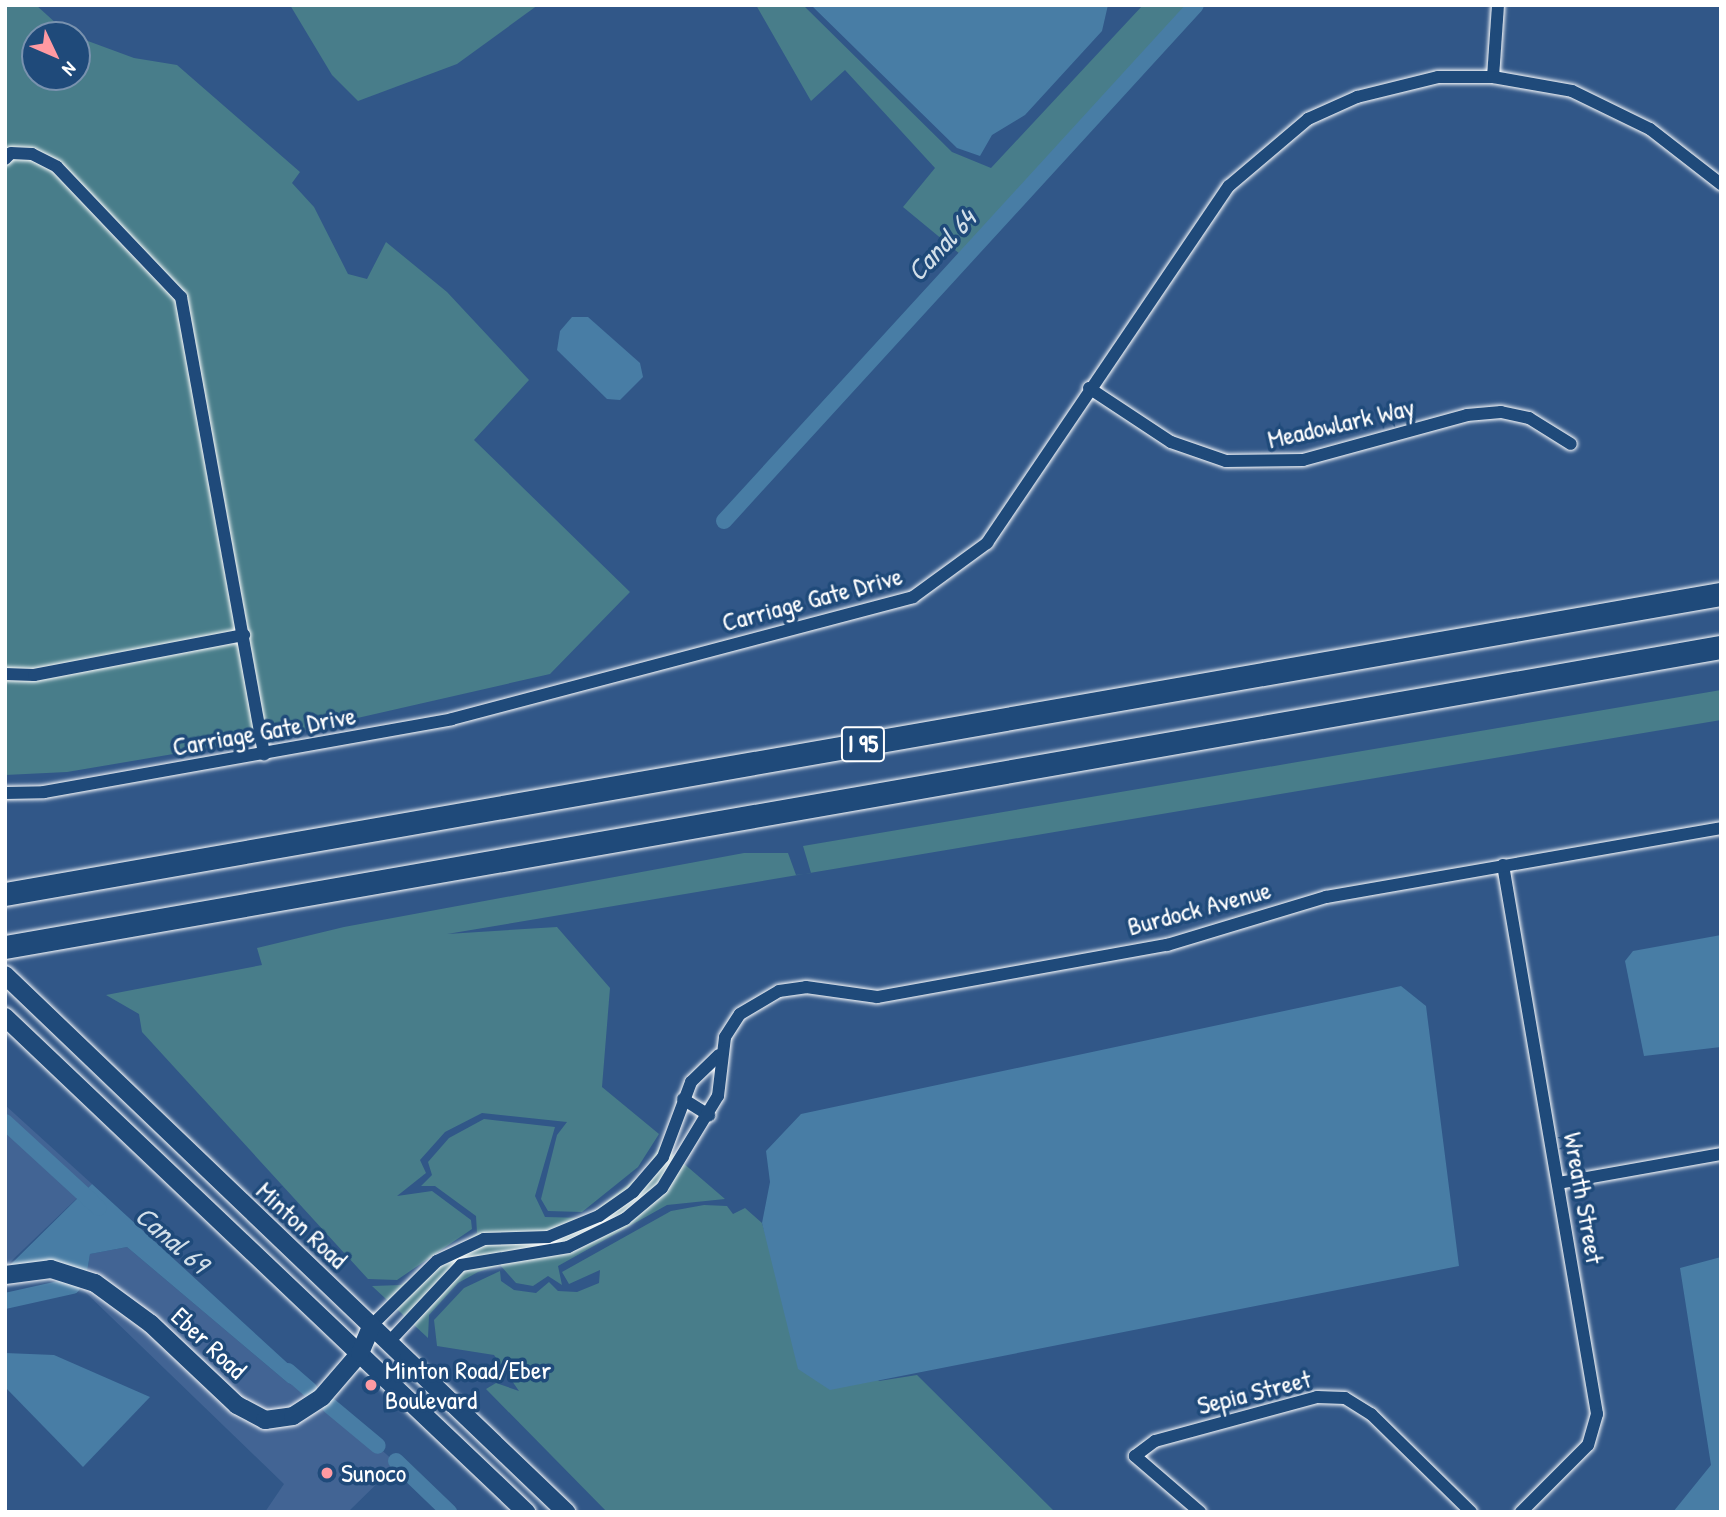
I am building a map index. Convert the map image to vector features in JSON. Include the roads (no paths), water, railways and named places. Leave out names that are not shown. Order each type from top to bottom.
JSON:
[{"type":"highway","name":"I 95","points":[[5,894],[1721,594]]},
{"type":"highway","name":"I 95","points":[[5,947],[1721,647]]},
{"type":"main road","name":"Minton Road","points":[[8,979],[566,1512]]},
{"type":"main road","name":"Minton Road","points":[[5,1017],[526,1512]]},
{"type":"main road","name":"Eber Road","points":[[5,1275],[51,1269],[95,1283],[151,1324],[237,1405],[265,1420],[306,1410],[360,1353],[372,1325]]},
{"type":"main road","name":"Eber Road","points":[[360,1353],[389,1342]]},
{"type":"street","points":[[1493,77],[1498,5]]},
{"type":"street","name":"Carriage Gate Drive","points":[[5,793],[44,792],[264,755],[452,719],[913,597],[987,543],[1198,225],[1262,152],[1308,120],[1357,97],[1438,77],[1493,77],[1572,92],[1606,105],[1650,129],[1721,184]]},
{"type":"street","points":[[5,159],[11,153],[32,154],[57,167],[181,297],[264,755]]},
{"type":"street","name":"Meadowlark Way","points":[[1089,388],[1171,442],[1226,461],[1303,460],[1466,415],[1501,412],[1529,418],[1571,444]]},
{"type":"street","points":[[5,674],[34,675],[244,635]]},
{"type":"street","name":"Burdock Avenue","points":[[389,1342],[461,1265],[509,1245],[548,1237],[616,1205],[665,1151],[683,1098],[719,1055],[740,1014],[779,991],[891,994],[1167,945],[1326,897],[1721,828]]},
{"type":"street","name":"Wreath Street","points":[[1503,865],[1597,1414],[1588,1445],[1521,1512]]},
{"type":"street","name":"Burdock Avenue","points":[[372,1325],[437,1261],[484,1239],[509,1245],[568,1247],[625,1219],[662,1188],[709,1115],[718,1096],[719,1055]]},
{"type":"street","points":[[683,1098],[709,1115]]},
{"type":"street","points":[[665,1151],[684,1157]]},
{"type":"street","points":[[1558,1183],[1721,1154]]},
{"type":"street","points":[[616,1205],[625,1219]]},
{"type":"street","name":"Sepia Street","points":[[1200,1512],[1135,1456],[1182,1433],[1317,1397],[1345,1398],[1371,1414],[1471,1512]]},
{"type":"waterway","name":"Canal 64","points":[[724,521],[1196,5]]},
{"type":"waterway","name":"Canal 69","points":[[5,1122],[99,1208]]},
{"type":"waterway","points":[[5,1301],[72,1286]]},
{"type":"waterway","name":"Canal 69","points":[[288,1371],[310,1390]]},
{"type":"waterway","name":"Canal 69","points":[[330,1406],[378,1446]]},
{"type":"waterway","name":"Canal 69","points":[[396,1461],[449,1512]]},
{"type":"place","name":"Minton Road/Eber Boulevard","points":[[371,1385]]},
{"type":"place","name":"Sunoco","points":[[327,1473]]}]
